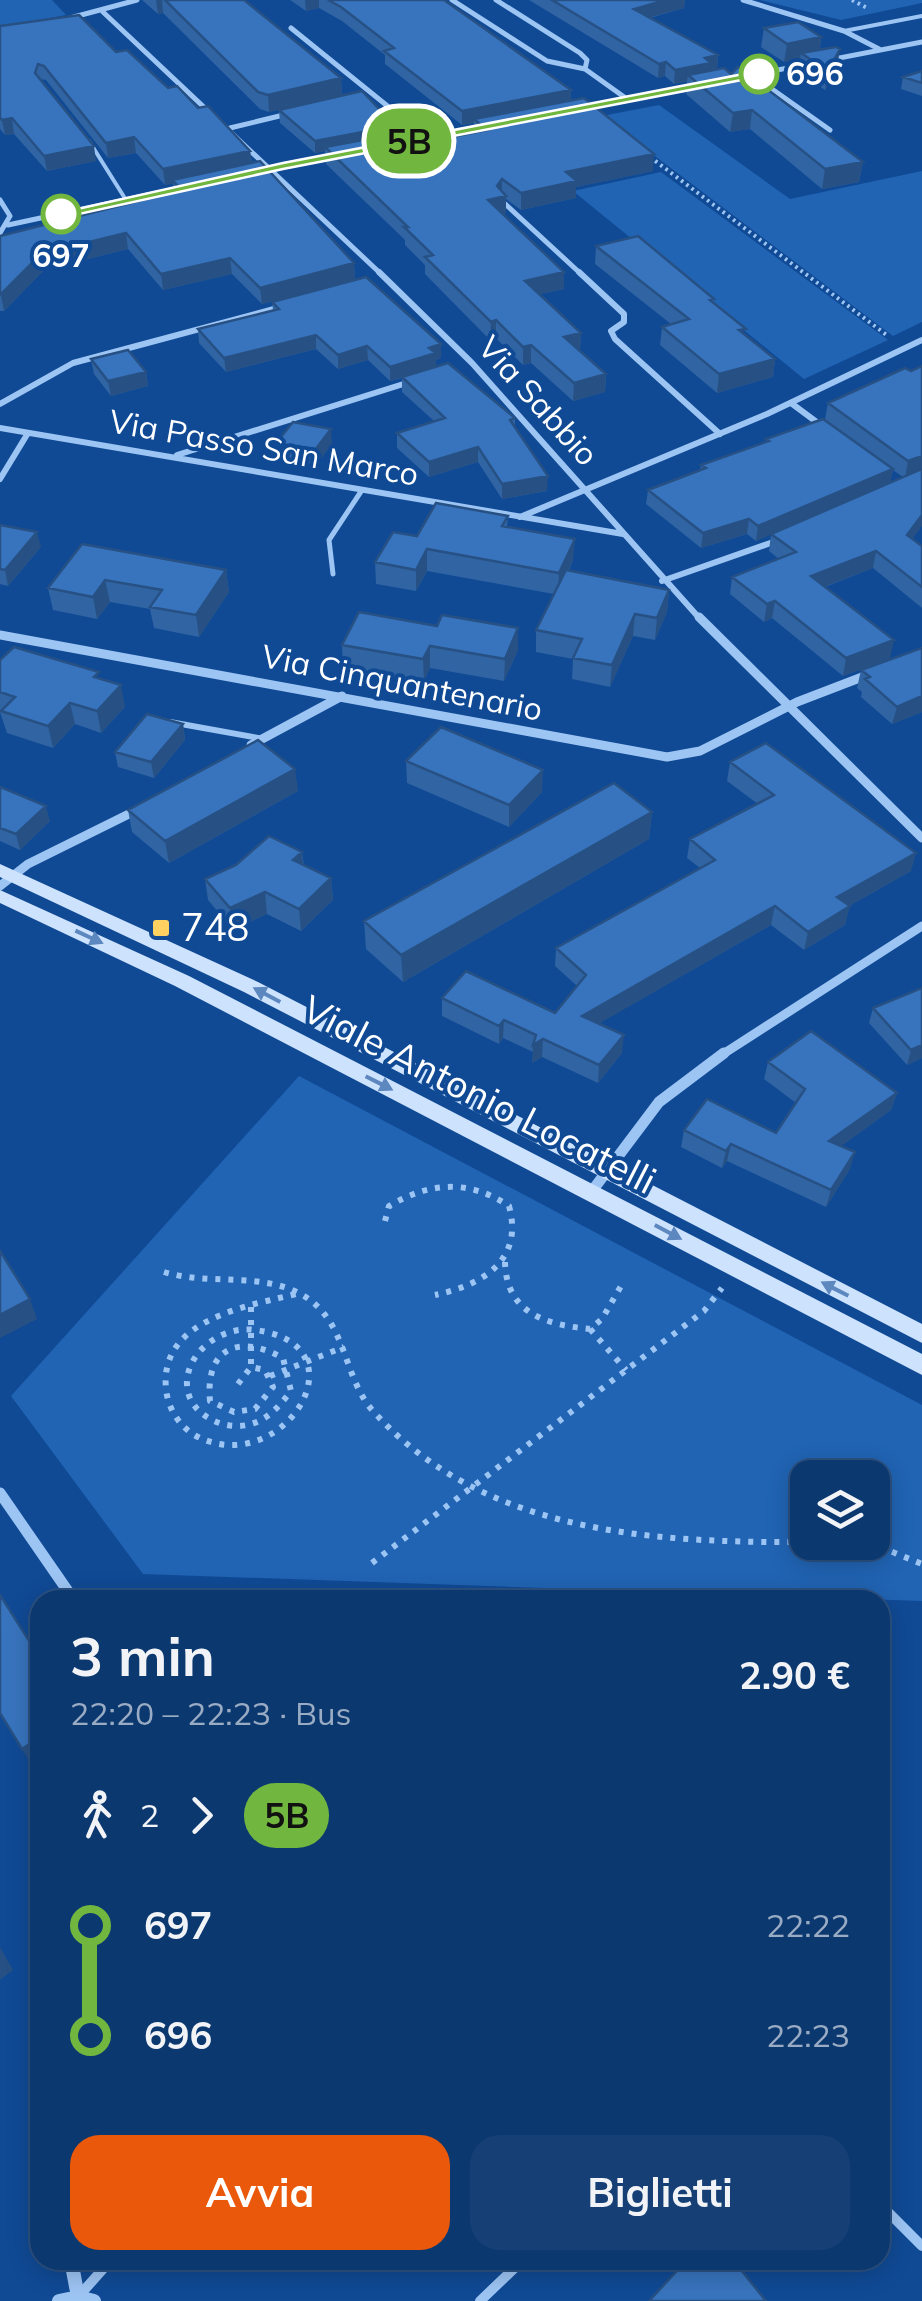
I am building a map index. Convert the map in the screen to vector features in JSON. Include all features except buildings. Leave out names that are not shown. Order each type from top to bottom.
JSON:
[{"type":"street","points":[[67,18],[103,12],[137,0]]},
{"type":"street","points":[[452,0],[547,60],[585,69],[626,100]]},
{"type":"street","points":[[496,0],[580,53],[587,60],[585,69]]},
{"type":"street","points":[[743,0],[844,32],[880,50]]},
{"type":"street","name":"Via Sabbio","points":[[103,12],[230,128],[472,363],[586,489],[662,581],[922,838]]},
{"type":"street","points":[[291,28],[426,138]]},
{"type":"street","points":[[734,78],[922,42]]},
{"type":"street","points":[[905,45],[922,54]]},
{"type":"street","points":[[752,75],[830,130]]},
{"type":"street","points":[[569,110],[716,82]]},
{"type":"street","points":[[355,98],[372,94]]},
{"type":"street","points":[[230,128],[301,111]]},
{"type":"street","points":[[392,145],[499,124]]},
{"type":"street","points":[[261,170],[339,155]]},
{"type":"street","points":[[0,233],[8,225],[187,187]]},
{"type":"street","points":[[0,200],[9,212],[8,225]]},
{"type":"street","points":[[503,202],[624,314],[624,322],[610,331],[614,339],[720,434]]},
{"type":"street","points":[[374,282],[384,279]]},
{"type":"street","points":[[0,404],[73,362],[297,302]]},
{"type":"street","points":[[519,517],[720,434],[922,340]]},
{"type":"street","points":[[461,366],[472,363]]},
{"type":"street","points":[[171,456],[425,378]]},
{"type":"street","points":[[790,403],[833,434]]},
{"type":"street","name":"Via Passo San Marco","points":[[0,428],[624,534]]},
{"type":"street","points":[[0,479],[28,433]]},
{"type":"street","points":[[662,581],[788,536]]},
{"type":"street","name":"Via Cinquantenario","points":[[0,634],[667,756],[700,750],[786,707],[886,668]]},
{"type":"street","points":[[242,750],[342,696]]},
{"type":"street","points":[[4,877],[141,808]]},
{"type":"street","name":"Viale Antonio Locatelli","points":[[4,877],[192,957],[922,1334]]},
{"type":"street","name":"Viale Antonio Locatelli","points":[[0,896],[162,971],[922,1364]]},
{"type":"street","points":[[592,1191],[660,1102],[686,1076],[922,926]]},
{"type":"street","points":[[0,1494],[67,1590]]},
{"type":"street","points":[[59,2301],[86,2299],[75,2270]]},
{"type":"lane","points":[[844,32],[922,16]]},
{"type":"lane","points":[[84,134],[126,200]]},
{"type":"lane","points":[[332,574],[329,540],[362,490]]},
{"type":"lane","points":[[151,718],[264,739]]},
{"type":"lane","points":[[890,2214],[922,2246]]},
{"type":"lane","points":[[86,2299],[105,2270]]},
{"type":"lane","points":[[480,2301],[513,2270]]},
{"type":"path","points":[[640,149],[905,348]]},
{"type":"path","points":[[385,1221],[388,1206],[440,1186],[479,1186],[510,1206],[516,1220],[514,1248],[506,1261],[472,1286],[435,1295]]},
{"type":"path","points":[[506,1261],[504,1281],[530,1318],[590,1328],[626,1370]]},
{"type":"path","points":[[164,1272],[182,1279],[241,1278],[300,1293],[332,1315],[367,1404],[405,1448],[470,1489],[544,1516],[636,1538],[790,1542]]},
{"type":"path","points":[[372,1563],[704,1311],[728,1279]]},
{"type":"path","points":[[590,1328],[602,1319],[620,1286]]},
{"type":"path","points":[[270,1376],[273,1387],[254,1409],[234,1412],[210,1401],[205,1381],[212,1361],[228,1349],[266,1346],[283,1358],[288,1369],[291,1391],[265,1422],[234,1428],[208,1420],[190,1402],[186,1376],[198,1352],[214,1337],[251,1328],[280,1334],[299,1349],[306,1362],[308,1399],[298,1418],[278,1436],[247,1446],[211,1442],[184,1428],[169,1410],[164,1383],[170,1356],[189,1332],[220,1315],[300,1293]]},
{"type":"path","points":[[238,1384],[251,1367],[250,1307]]},
{"type":"path","points":[[251,1367],[270,1376],[344,1347]]},
{"type":"path","points":[[890,1551],[922,1564]]},
{"type":"shaded area","points":[[0,0],[52,0],[66,15],[0,27]]},
{"type":"shaded area","points":[[760,0],[922,0],[922,3],[841,20]]},
{"type":"shaded area","points":[[659,105],[790,199],[922,171],[922,322],[893,336],[602,116]]},
{"type":"shaded area","points":[[661,172],[888,340],[804,379],[573,191]]},
{"type":"shaded area","points":[[299,1076],[922,1405],[922,1601],[890,1600],[890,1590],[605,1590],[143,1574],[11,1396]]},
{"type":"bus line","name":"5B","points":[[61,214],[283,166],[759,74]]},
{"type":"place","name":"696","points":[[759,74]]},
{"type":"place","name":"697","points":[[61,214]]},
{"type":"place","name":"748","points":[[161,928]]}]
